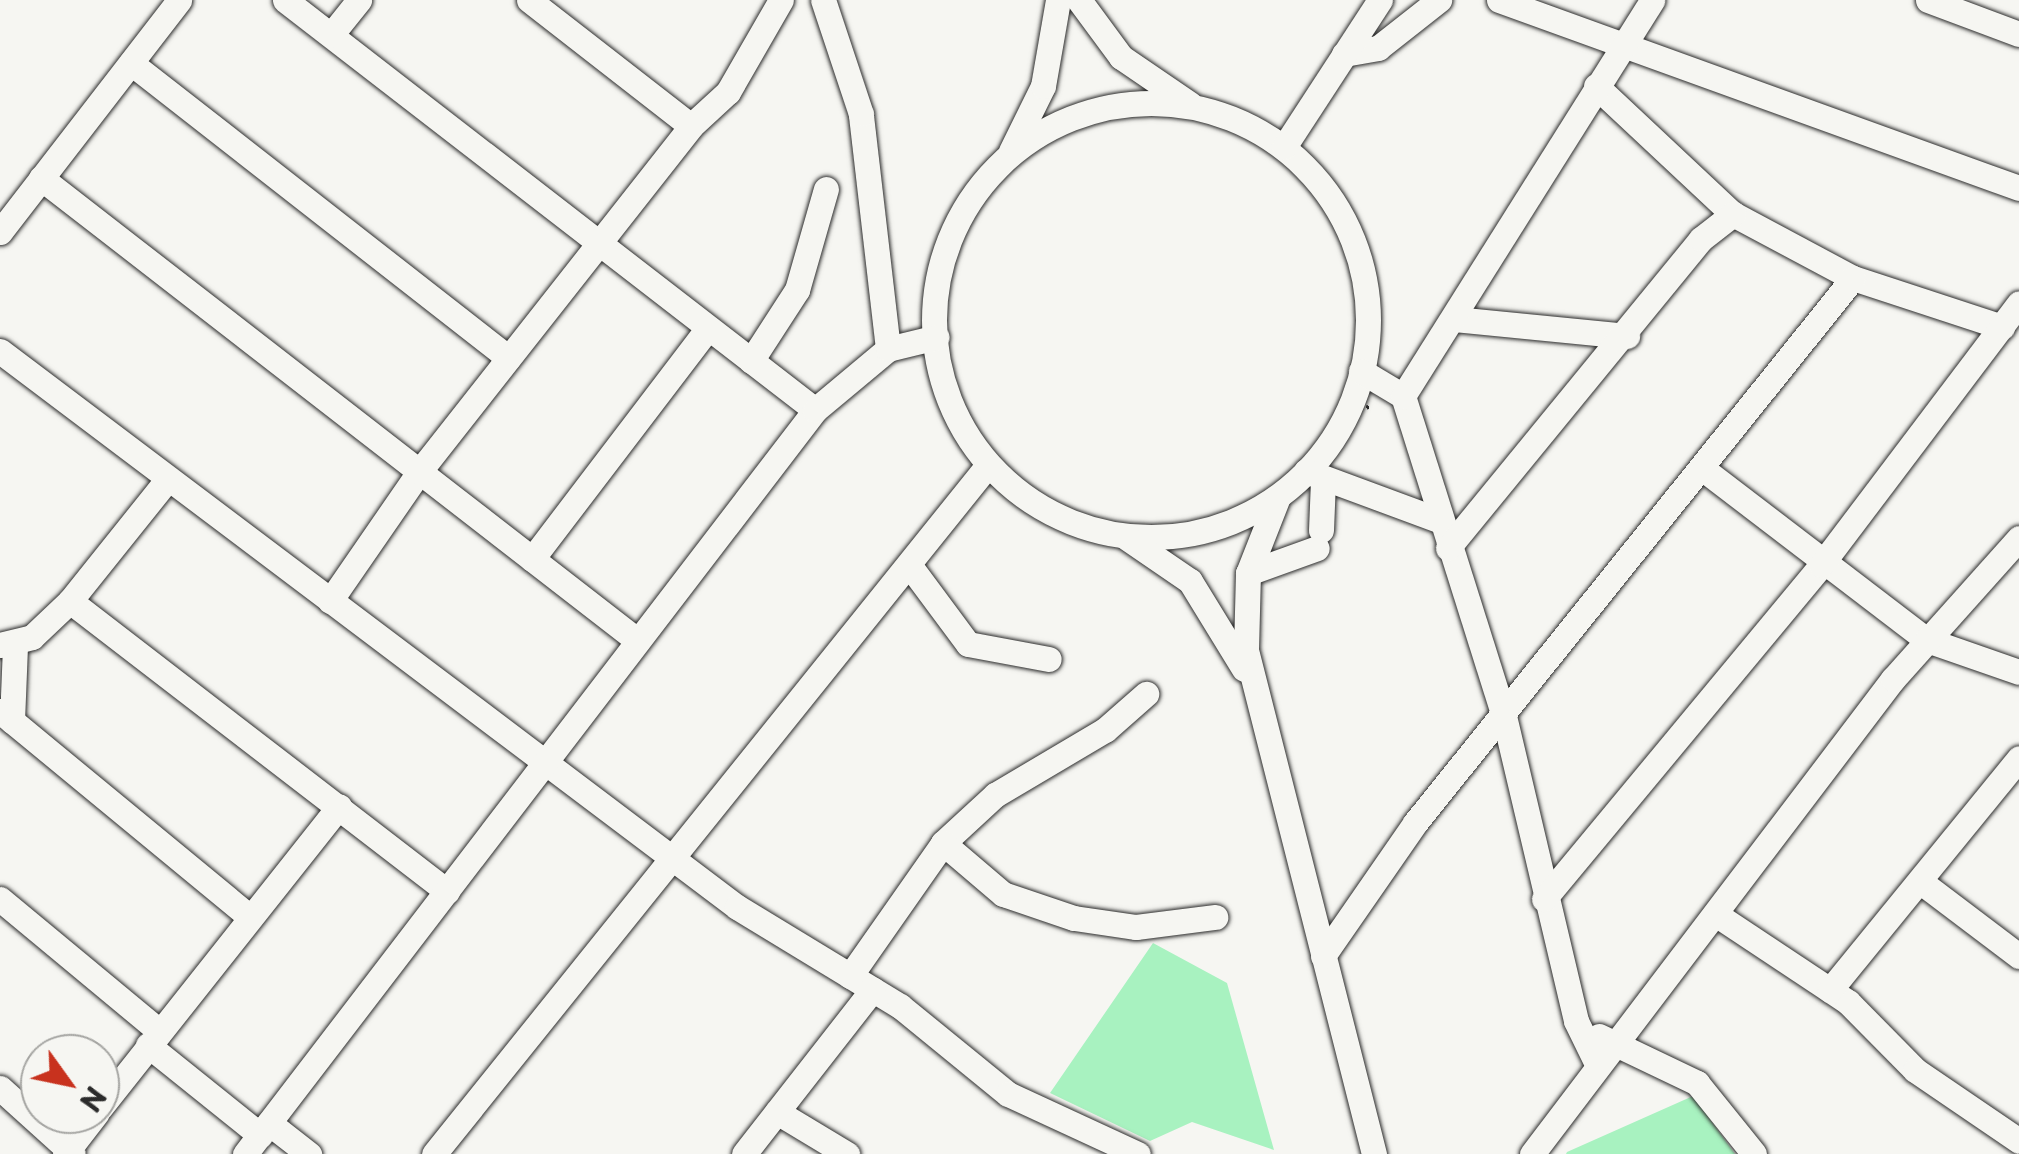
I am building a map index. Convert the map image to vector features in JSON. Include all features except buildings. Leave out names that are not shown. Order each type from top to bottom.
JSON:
[{"type":"street","points":[[0,232],[179,0]]},
{"type":"street","points":[[285,0],[815,410]]},
{"type":"street","points":[[331,35],[359,0]]},
{"type":"street","points":[[529,0],[691,126]]},
{"type":"street","points":[[330,602],[420,472],[691,126],[728,92],[781,0]]},
{"type":"street","points":[[823,0],[861,114],[888,349]]},
{"type":"street","points":[[1058,0],[1043,86],[1007,158],[949,240],[937,338],[956,419],[988,465],[1049,513],[1123,536],[1190,581],[1251,681]]},
{"type":"street","points":[[1079,0],[1121,57],[1194,107],[1284,147],[1345,222],[1362,268],[1361,371],[1346,413],[1315,476],[1319,539],[1248,573]]},
{"type":"street","points":[[1284,147],[1380,0]]},
{"type":"street","points":[[1344,54],[1378,48],[1439,0]]},
{"type":"street","points":[[1499,0],[2019,188]]},
{"type":"street","points":[[1403,396],[1619,46],[1652,0]]},
{"type":"street","points":[[1928,0],[2019,34]]},
{"type":"street","points":[[130,63],[509,358]]},
{"type":"street","points":[[1596,86],[1732,214],[1853,278],[2002,326]]},
{"type":"street","points":[[1007,158],[1091,111],[1194,107]]},
{"type":"street","points":[[41,178],[638,642]]},
{"type":"street","points":[[750,360],[796,290],[826,189]]},
{"type":"street","points":[[1448,548],[1627,336],[1701,240],[1732,214]]},
{"type":"street","points":[[1323,956],[1504,716],[1853,278]]},
{"type":"street","points":[[1544,900],[1821,565],[2019,302]]},
{"type":"street","points":[[1454,319],[1627,336]]},
{"type":"street","points":[[532,559],[708,328]]},
{"type":"street","points":[[258,1137],[815,410],[888,349],[937,338]]},
{"type":"street","points":[[0,351],[166,481],[670,856],[873,990],[1008,1094],[1131,1153]]},
{"type":"street","points":[[1361,371],[1403,396],[1504,716],[1544,900],[1576,1021],[1598,1066]]},
{"type":"street","points":[[434,1154],[988,465]]},
{"type":"street","points":[[1703,469],[1821,565],[1927,640],[2019,672]]},
{"type":"street","points":[[1123,536],[1192,534],[1315,476],[1440,522]]},
{"type":"street","points":[[166,481],[70,601],[8,645],[6,716],[250,917]]},
{"type":"street","points":[[1280,494],[1248,573],[1251,681],[1374,1154]]},
{"type":"street","points":[[1532,1154],[1612,1044],[1720,917],[1927,640],[2019,538]]},
{"type":"street","points":[[910,566],[968,644],[1049,658]]},
{"type":"street","points":[[70,601],[447,892]]},
{"type":"street","points":[[850,976],[942,843],[995,794],[1105,730],[1146,694]]},
{"type":"street","points":[[1830,990],[1922,882],[2019,758]]},
{"type":"street","points":[[120,1082],[339,806]]},
{"type":"street","points":[[942,843],[1003,894],[1074,918],[1136,927],[1215,917]]},
{"type":"street","points":[[1922,882],[2019,956]]},
{"type":"street","points":[[0,899],[258,1137],[309,1154]]},
{"type":"street","points":[[1720,917],[1830,990],[1915,1070],[2019,1141]]},
{"type":"street","points":[[744,1154],[873,990]]},
{"type":"street","points":[[1576,1021],[1612,1044],[1697,1083],[1754,1154]]},
{"type":"street","points":[[0,1088],[69,1152]]},
{"type":"street","points":[[777,1112],[848,1154]]},
{"type":"green space","points":[[1153,943],[1227,983],[1274,1150],[1192,1122],[1150,1141],[1050,1093]]},
{"type":"green space","points":[[1693,1096],[1735,1154],[1566,1154],[1567,1152]]}]
